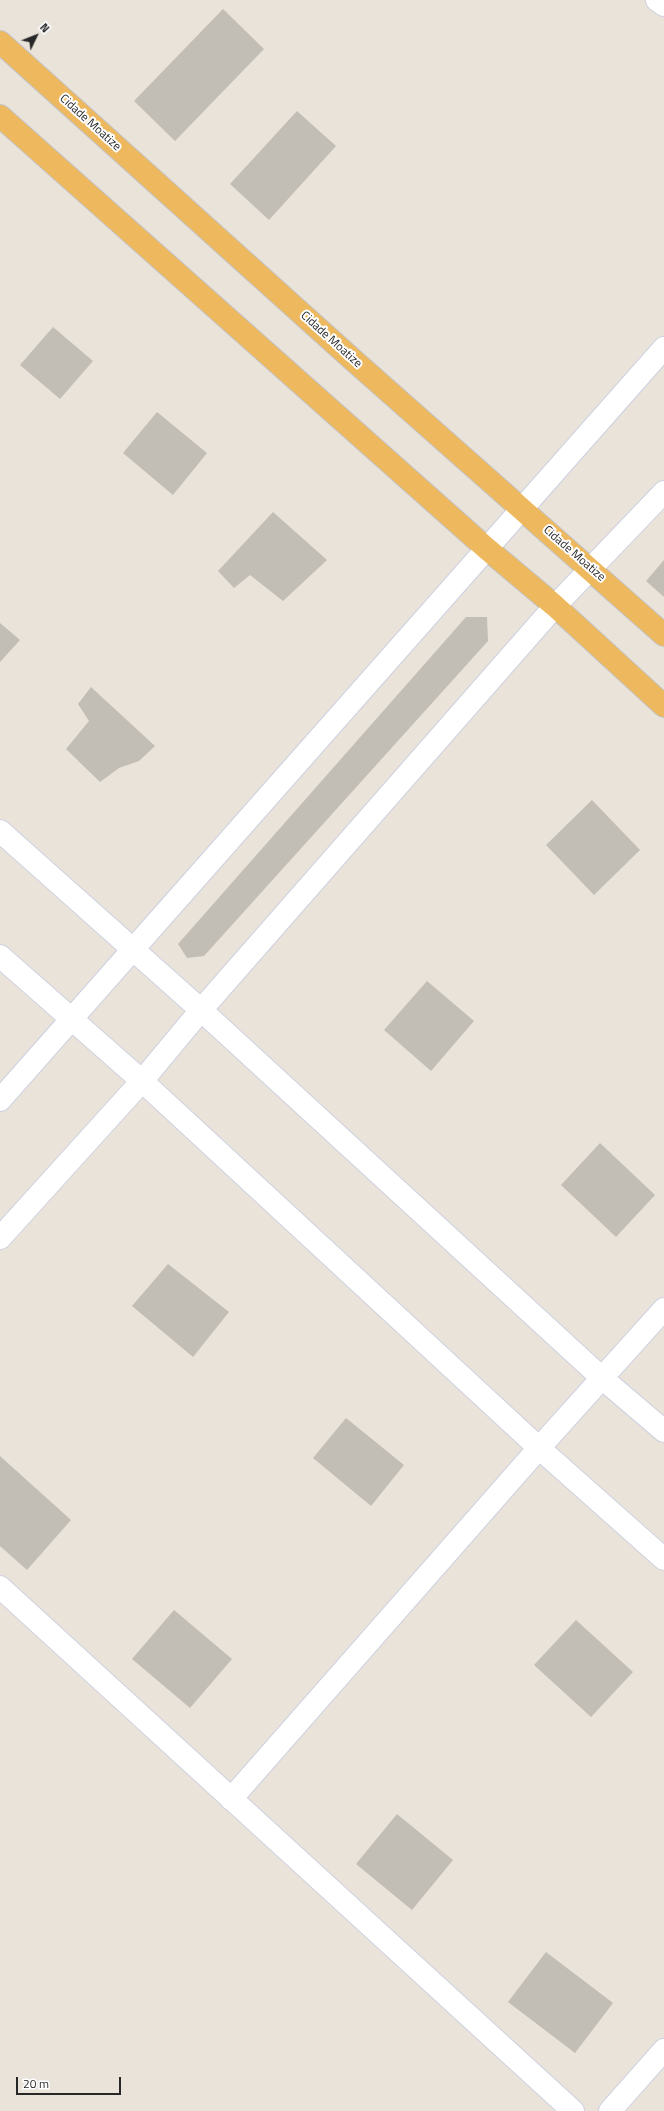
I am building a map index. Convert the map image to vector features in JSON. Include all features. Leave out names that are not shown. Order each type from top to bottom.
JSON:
[{"type":"highway","name":"Cidade Moatize","points":[[0,42],[522,510],[592,570],[664,635]]},
{"type":"highway","points":[[0,116],[486,548],[555,606],[664,706]]},
{"type":"street","points":[[0,1100],[664,348]]},
{"type":"street","points":[[0,1238],[142,1081],[201,1010],[555,606],[592,570],[664,492]]},
{"type":"street","points":[[0,831],[201,1010],[603,1379],[664,1432]]},
{"type":"street","points":[[0,956],[72,1017],[539,1448],[664,1559]]},
{"type":"street","points":[[231,1799],[539,1448],[603,1379],[664,1309]]},
{"type":"street","points":[[0,1587],[573,2111]]},
{"type":"street","points":[[610,2111],[664,2050]]},
{"type":"building","points":[[223,9],[264,49],[175,141],[134,101]]},
{"type":"building","points":[[297,111],[336,146],[269,220],[230,184]]},
{"type":"building","points":[[53,327],[93,361],[60,399],[20,365]]},
{"type":"building","points":[[157,412],[207,453],[173,495],[123,453]]},
{"type":"building","points":[[273,512],[327,560],[283,601],[250,575],[234,588],[218,571]]},
{"type":"building","points":[[664,560],[664,597],[646,581]]},
{"type":"building","points":[[466,617],[487,617],[488,641],[204,956],[187,958],[178,944]]},
{"type":"building","points":[[0,623],[20,640],[0,662]]},
{"type":"building","points":[[91,687],[155,746],[139,761],[119,768],[100,782],[66,749],[89,721],[78,704]]},
{"type":"building","points":[[592,800],[640,850],[594,895],[546,845]]},
{"type":"building","points":[[427,981],[474,1021],[431,1071],[384,1030]]},
{"type":"building","points":[[600,1143],[655,1195],[616,1237],[561,1185]]},
{"type":"building","points":[[168,1264],[229,1312],[193,1357],[132,1306]]},
{"type":"building","points":[[346,1418],[404,1465],[371,1506],[313,1458]]},
{"type":"building","points":[[0,1456],[71,1520],[27,1570],[0,1546]]},
{"type":"building","points":[[174,1610],[232,1659],[190,1708],[132,1659]]},
{"type":"building","points":[[576,1620],[633,1672],[591,1717],[534,1665]]},
{"type":"building","points":[[397,1814],[453,1860],[412,1910],[356,1864]]},
{"type":"building","points":[[546,1952],[613,2003],[575,2053],[508,2002]]}]
